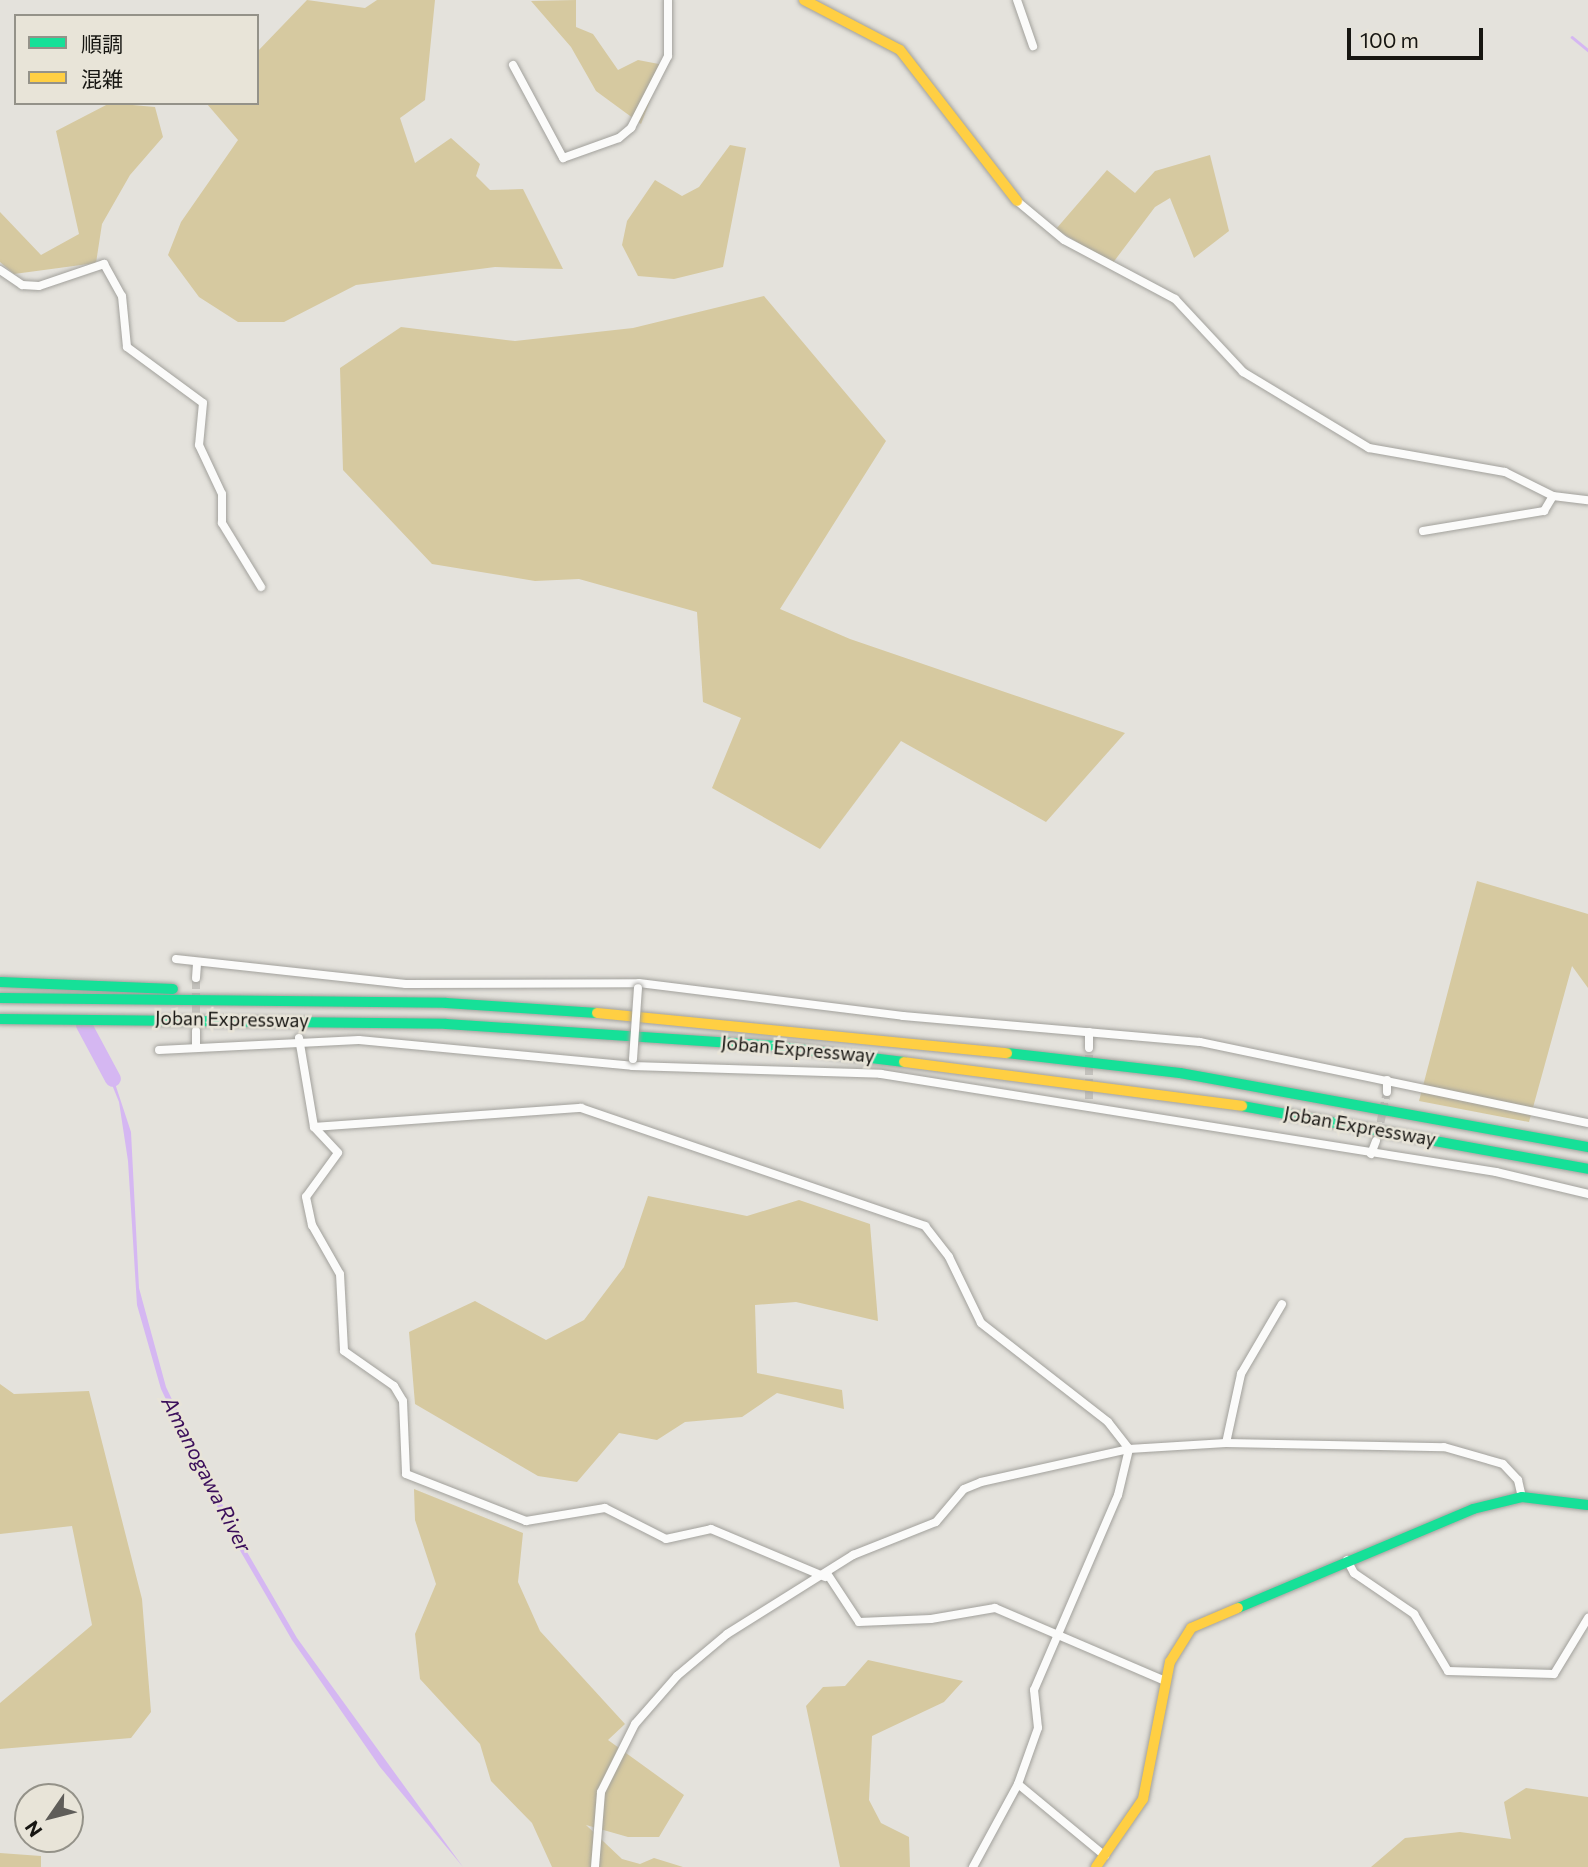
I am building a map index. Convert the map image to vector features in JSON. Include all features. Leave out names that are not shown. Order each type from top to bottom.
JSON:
[{"type":"main road","points":[[804,0],[900,50],[1017,201]]},
{"type":"main road","points":[[0,982],[154,985],[206,996]]},
{"type":"main road","name":"Joban Expressway","points":[[0,998],[206,996],[641,1014],[962,1044],[1180,1073],[1588,1147]]},
{"type":"main road","name":"Joban Expressway","points":[[0,1019],[102,1017],[460,1025],[949,1064],[1180,1095],[1588,1169]]},
{"type":"main road","points":[[1096,1867],[1143,1799],[1166,1681],[1185,1634],[1207,1617],[1347,1560],[1521,1497],[1588,1505]]},
{"type":"street","points":[[513,65],[563,158],[619,138],[631,128],[668,56],[668,0]]},
{"type":"street","points":[[1017,0],[1033,46]]},
{"type":"street","points":[[1017,201],[1064,240],[1175,299],[1243,372],[1368,448],[1505,472],[1553,496],[1588,500]]},
{"type":"street","points":[[0,270],[22,285],[39,286],[104,264],[122,296],[127,347],[203,403],[199,445],[222,494],[222,523],[261,586]]},
{"type":"street","points":[[1423,531],[1544,511],[1553,496]]},
{"type":"street","points":[[176,959],[406,984],[638,985],[1272,1053],[1588,1123]]},
{"type":"street","points":[[196,978],[197,962]]},
{"type":"street","points":[[633,1063],[638,985]]},
{"type":"street","points":[[196,1031],[196,1046]]},
{"type":"street","points":[[1089,1032],[1089,1048]]},
{"type":"street","points":[[299,1038],[314,1127],[338,1153],[306,1197],[324,1253],[340,1274],[344,1351],[394,1386],[403,1401],[406,1474],[526,1521],[605,1508],[666,1539],[711,1529],[826,1576],[859,1622],[931,1619],[995,1608],[1053,1636],[1166,1681]]},
{"type":"street","points":[[159,1050],[299,1038],[633,1063],[881,1074],[1088,1103],[1588,1194]]},
{"type":"street","points":[[1387,1080],[1387,1092]]},
{"type":"street","points":[[314,1127],[581,1108],[925,1226],[949,1257],[981,1323],[1108,1422],[1129,1449]]},
{"type":"street","points":[[1371,1154],[1376,1141]]},
{"type":"street","points":[[1226,1443],[1241,1374],[1282,1304]]},
{"type":"street","points":[[594,1867],[601,1792],[635,1724],[677,1676],[727,1634],[826,1576],[853,1555],[936,1522],[964,1489],[981,1482],[1129,1449],[1226,1443],[1444,1447],[1503,1464],[1518,1480],[1521,1497]]},
{"type":"street","points":[[973,1867],[1018,1784],[1038,1728],[1034,1690],[1053,1636],[1118,1495],[1129,1449]]},
{"type":"street","points":[[1347,1560],[1354,1573],[1414,1614],[1448,1671],[1554,1674],[1588,1618]]},
{"type":"street","points":[[1018,1784],[1105,1856]]},
{"type":"shaded area","points":[[307,0],[365,8],[377,0],[435,0],[425,100],[400,118],[415,163],[451,138],[480,164],[476,176],[490,190],[523,189],[563,269],[495,267],[356,285],[284,322],[238,322],[199,297],[168,255],[181,222],[238,140],[208,105],[259,105],[259,50]]},
{"type":"shaded area","points":[[576,0],[576,27],[593,34],[618,70],[638,60],[664,65],[641,124],[596,91],[571,47],[531,1]]},
{"type":"shaded area","points":[[106,105],[132,105],[155,107],[163,137],[130,175],[102,224],[96,263],[14,274],[0,262],[0,212],[41,255],[79,234],[56,131]]},
{"type":"shaded area","points":[[730,145],[746,148],[723,267],[674,279],[638,276],[622,245],[627,221],[655,180],[682,196],[699,187]]},
{"type":"shaded area","points":[[1210,155],[1229,231],[1194,258],[1170,198],[1155,207],[1112,264],[1056,229],[1107,170],[1135,193],[1155,171]]},
{"type":"shaded area","points":[[764,296],[886,441],[780,609],[850,639],[1125,733],[1046,822],[901,741],[820,849],[712,788],[741,718],[703,702],[697,612],[579,579],[535,581],[432,564],[343,470],[340,368],[401,327],[515,341],[633,328]]},
{"type":"shaded area","points":[[1477,881],[1588,914],[1588,988],[1572,966],[1529,1122],[1419,1101]]},
{"type":"shaded area","points":[[648,1196],[747,1216],[799,1200],[870,1224],[878,1321],[796,1302],[755,1305],[757,1373],[842,1390],[844,1409],[777,1393],[742,1417],[685,1422],[657,1440],[619,1433],[577,1482],[538,1476],[415,1404],[409,1332],[475,1301],[546,1340],[584,1320],[624,1267]]},
{"type":"shaded area","points":[[0,1384],[14,1394],[89,1391],[142,1599],[151,1712],[131,1738],[0,1749],[0,1703],[92,1625],[72,1526],[0,1534]]},
{"type":"shaded area","points":[[414,1489],[523,1533],[518,1582],[540,1631],[625,1724],[608,1740],[684,1795],[659,1837],[628,1837],[586,1825],[622,1859],[640,1864],[654,1858],[683,1867],[552,1867],[532,1823],[491,1781],[480,1744],[420,1679],[415,1634],[436,1584],[415,1520]]},
{"type":"shaded area","points":[[868,1660],[963,1681],[944,1702],[872,1736],[869,1800],[881,1823],[909,1837],[910,1867],[840,1867],[806,1706],[823,1687],[845,1686]]},
{"type":"shaded area","points":[[1526,1788],[1588,1797],[1588,1867],[1371,1867],[1405,1838],[1460,1832],[1511,1839],[1504,1802]]},
{"type":"shaded area","points":[[0,1853],[41,1856],[41,1867],[0,1867]]},
{"type":"water","points":[[107,1059],[131,1132],[139,1288],[166,1387],[236,1533],[297,1638],[463,1867],[380,1767],[292,1640],[231,1535],[161,1389],[137,1305],[128,1161],[119,1102],[102,1060]]},
{"type":"waterway","points":[[1572,37],[1588,50]]},
{"type":"waterway","name":"Amanogawa River","points":[[84,1025],[113,1079]]},
{"type":"tunnel","points":[[196,978],[196,1025]]},
{"type":"tunnel","points":[[1089,1048],[1089,1099]]},
{"type":"tunnel","points":[[1378,1134],[1387,1092]]},
{"type":"traffic: fast","points":[[0,982],[173,989]]},
{"type":"traffic: fast","points":[[0,998],[446,1003],[597,1013]]},
{"type":"traffic: fast","points":[[0,1019],[446,1024],[773,1046],[904,1062]]},
{"type":"traffic: fast","points":[[1007,1053],[1180,1073],[1588,1147]]},
{"type":"traffic: fast","points":[[1242,1106],[1588,1169]]},
{"type":"traffic: fast","points":[[1238,1608],[1473,1509],[1522,1497],[1588,1505]]},
{"type":"traffic: slow","points":[[804,0],[900,50],[1017,201]]},
{"type":"traffic: slow","points":[[597,1013],[1007,1053]]},
{"type":"traffic: slow","points":[[904,1062],[1242,1106]]},
{"type":"traffic: slow","points":[[1096,1867],[1143,1799],[1170,1662],[1191,1628],[1238,1608]]}]
